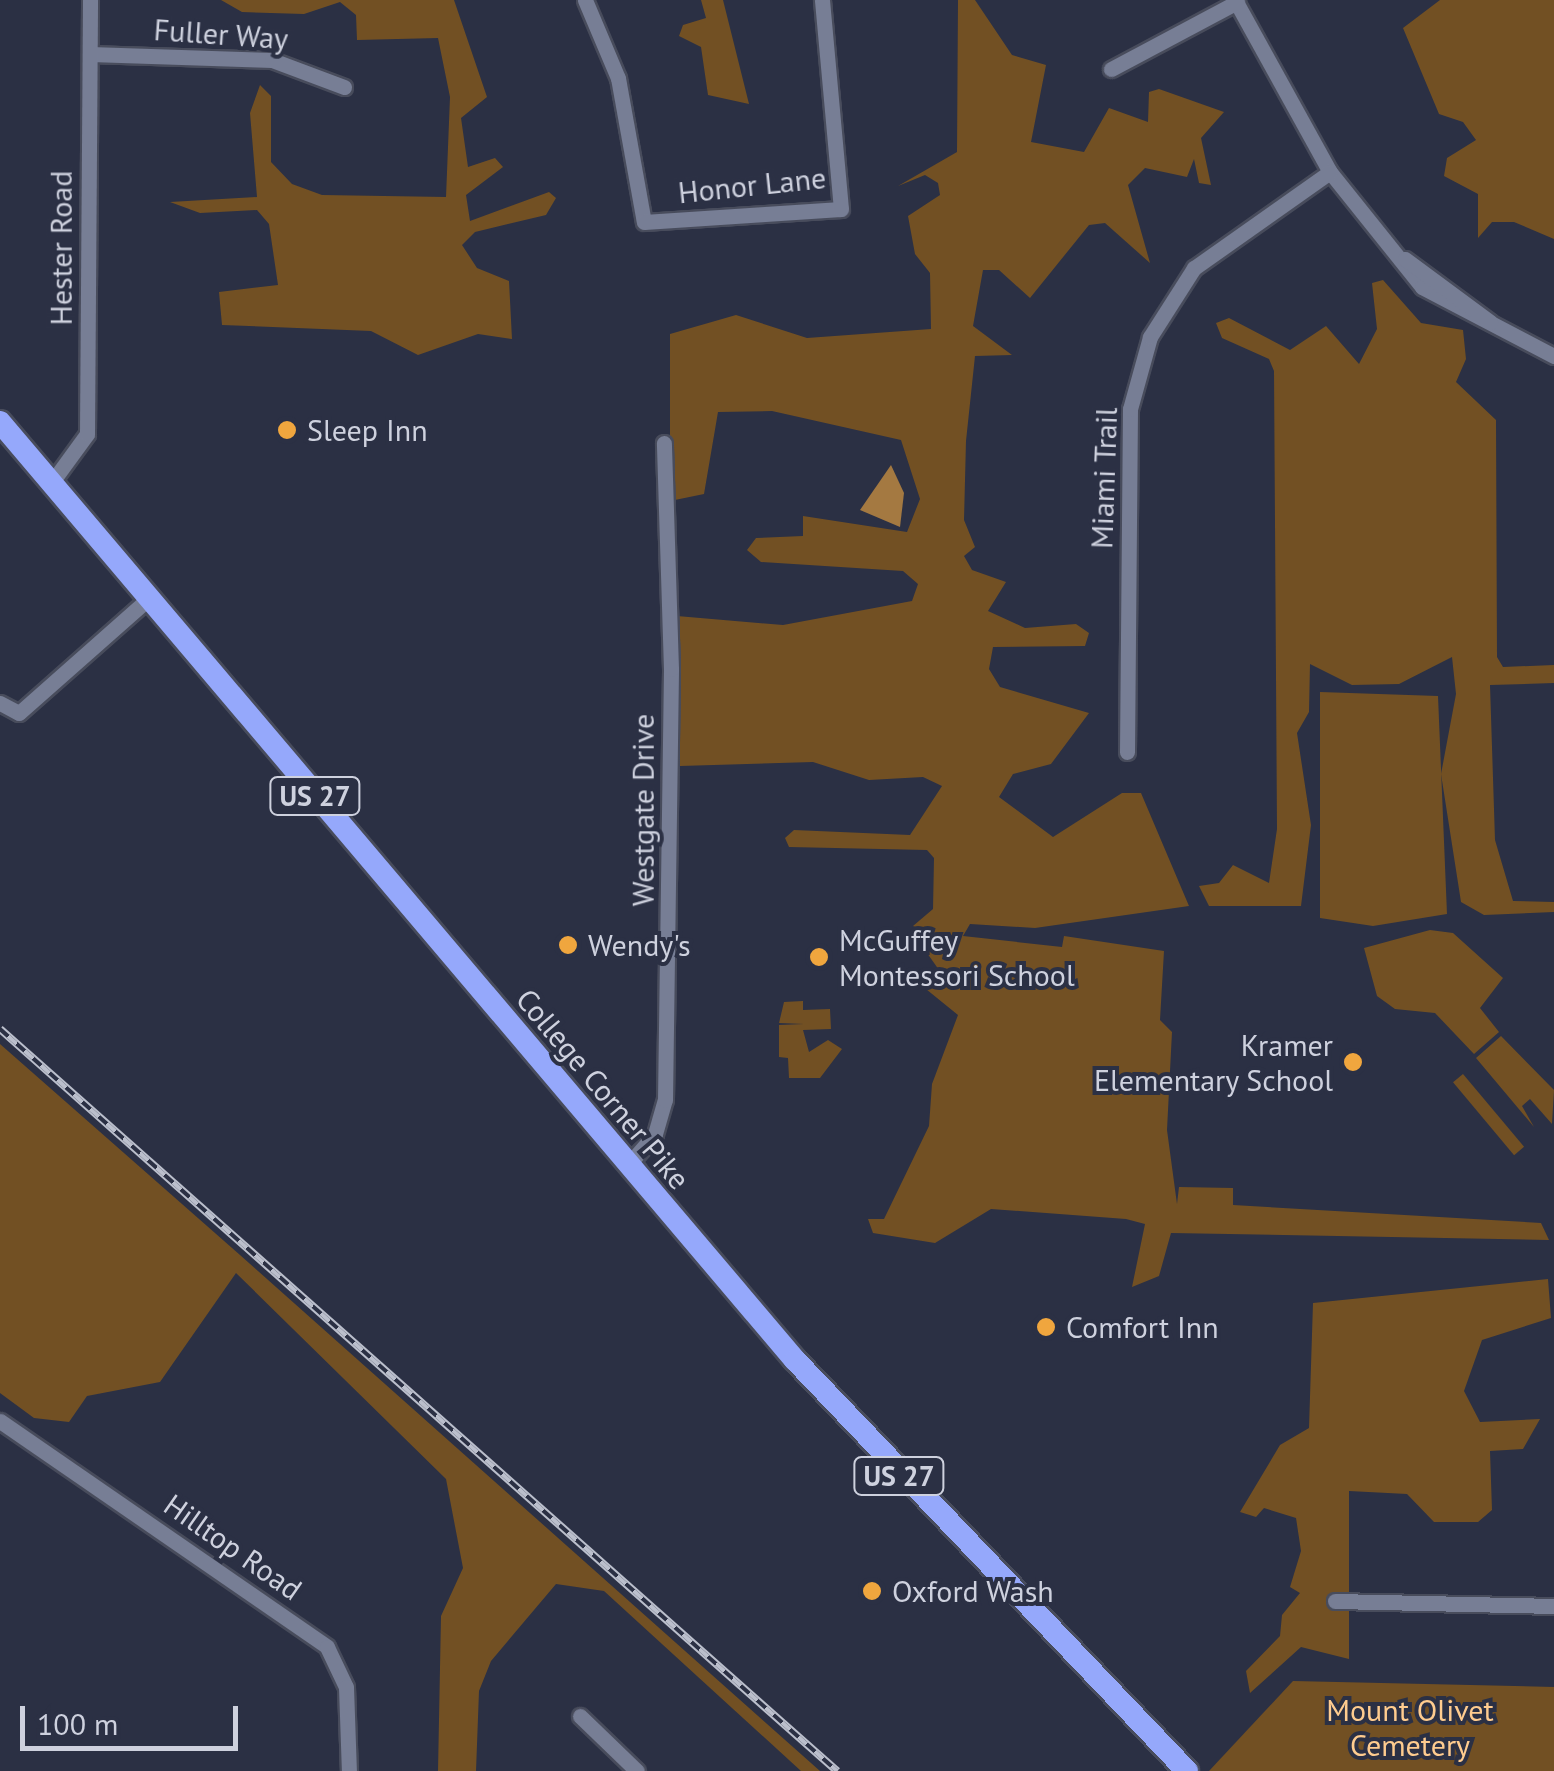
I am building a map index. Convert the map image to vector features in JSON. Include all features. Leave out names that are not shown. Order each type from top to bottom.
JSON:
[{"type":"highway","name":"College Corner Pike","points":[[0,422],[628,1165],[865,1439],[1187,1771]]},
{"type":"street","name":"Hester Road","points":[[52,482],[87,434],[90,0]]},
{"type":"street","name":"Honor Lane","points":[[586,0],[618,78],[644,222],[841,209],[822,0]]},
{"type":"street","points":[[1111,69],[1236,1],[1330,172],[1422,286],[1496,329],[1554,356]]},
{"type":"street","name":"Fuller Way","points":[[90,54],[272,60],[344,87]]},
{"type":"street","name":"Miami Trail","points":[[1127,752],[1130,409],[1150,338],[1194,268],[1330,172]]},
{"type":"street","name":"Westgate Drive","points":[[628,1165],[655,1134],[665,1100],[671,669],[664,443]]},
{"type":"street","points":[[0,703],[19,714],[150,597]]},
{"type":"street","name":"Hilltop Road","points":[[0,1421],[327,1647],[346,1686],[348,1771]]},
{"type":"street","points":[[1335,1601],[1554,1606]]},
{"type":"street","points":[[580,1716],[637,1771]]},
{"type":"green space","points":[[221,0],[454,0],[487,97],[461,118],[468,167],[495,158],[503,167],[466,195],[470,221],[549,192],[556,198],[546,215],[475,232],[462,245],[477,268],[509,281],[512,339],[478,334],[418,355],[371,331],[222,325],[219,292],[278,285],[269,224],[257,210],[200,213],[170,202],[257,197],[250,113],[260,85],[271,96],[271,162],[292,184],[322,195],[446,197],[450,97],[438,38],[357,40],[356,15],[340,2],[304,14],[242,12]]},
{"type":"green space","points":[[701,0],[723,0],[749,104],[708,95],[701,47],[679,36],[683,25],[706,18]]},
{"type":"green space","points":[[958,0],[975,0],[1012,55],[1046,65],[1031,142],[1084,152],[1109,108],[1148,122],[1149,92],[1159,89],[1224,112],[1201,138],[1211,185],[1199,183],[1194,159],[1187,177],[1145,168],[1128,185],[1150,263],[1105,223],[1089,225],[1030,298],[999,270],[983,270],[973,326],[1012,355],[975,356],[966,441],[964,520],[975,547],[964,556],[972,570],[1006,582],[988,611],[1025,628],[1076,624],[1089,633],[1085,646],[993,647],[989,669],[1000,687],[1089,713],[1051,764],[1013,774],[999,797],[1053,837],[1122,793],[1141,793],[1189,906],[1035,928],[970,924],[963,936],[1062,947],[1064,936],[1164,951],[1160,1020],[1172,1032],[1167,1130],[1177,1204],[1179,1187],[1233,1188],[1233,1205],[1541,1223],[1549,1240],[1171,1233],[1159,1276],[1132,1287],[1145,1224],[1126,1219],[991,1209],[935,1243],[873,1233],[868,1219],[884,1219],[929,1126],[932,1084],[958,1015],[921,985],[939,970],[927,953],[935,936],[913,926],[933,909],[934,858],[927,850],[789,847],[785,838],[794,830],[910,835],[942,786],[923,777],[869,780],[813,762],[680,766],[677,616],[783,625],[912,601],[918,584],[903,571],[761,562],[747,550],[756,538],[803,536],[803,516],[907,532],[920,499],[901,440],[772,411],[718,412],[704,494],[670,501],[670,334],[736,315],[807,338],[931,329],[930,273],[915,254],[908,216],[940,195],[938,183],[925,175],[898,186],[957,152]]},
{"type":"green space","points":[[1440,0],[1554,0],[1554,239],[1514,222],[1492,222],[1478,238],[1478,194],[1444,176],[1447,158],[1476,140],[1463,122],[1439,114],[1403,28]]},
{"type":"green space","points":[[1383,280],[1421,323],[1463,330],[1466,359],[1456,382],[1496,420],[1497,657],[1503,667],[1554,665],[1554,683],[1490,685],[1495,840],[1513,901],[1554,902],[1554,912],[1484,915],[1461,902],[1441,774],[1456,694],[1452,657],[1399,684],[1352,685],[1310,664],[1309,712],[1297,733],[1311,825],[1301,906],[1209,906],[1199,886],[1219,883],[1233,865],[1269,883],[1277,829],[1274,371],[1269,359],[1222,338],[1216,323],[1229,318],[1290,350],[1326,326],[1359,364],[1377,329],[1372,283]]},
{"type":"green space","points":[[1320,692],[1438,696],[1447,914],[1373,926],[1320,918]]},
{"type":"green space","points":[[1430,930],[1453,933],[1503,978],[1480,1008],[1499,1032],[1474,1054],[1435,1013],[1395,1009],[1377,996],[1364,948]]},
{"type":"green space","points":[[803,1001],[803,1010],[830,1009],[831,1029],[803,1030],[809,1052],[828,1040],[842,1049],[820,1078],[789,1078],[788,1058],[779,1057],[779,1025],[804,1024],[779,1023],[784,1002]]},
{"type":"green space","points":[[1501,1036],[1554,1090],[1552,1124],[1530,1099],[1522,1106],[1534,1127],[1476,1058]]},
{"type":"green space","points":[[0,1044],[820,1771],[801,1771],[604,1591],[556,1584],[491,1661],[479,1691],[476,1771],[438,1771],[441,1616],[463,1568],[446,1479],[236,1273],[160,1382],[87,1396],[69,1422],[34,1418],[0,1393]]},
{"type":"green space","points":[[1463,1074],[1524,1147],[1514,1155],[1453,1082]]},
{"type":"green space","points":[[1548,1279],[1551,1318],[1482,1340],[1464,1391],[1480,1422],[1540,1419],[1523,1449],[1490,1451],[1492,1510],[1478,1522],[1434,1522],[1407,1494],[1349,1491],[1349,1659],[1301,1647],[1250,1693],[1246,1671],[1280,1636],[1282,1615],[1300,1593],[1290,1587],[1301,1551],[1296,1518],[1264,1508],[1256,1517],[1240,1512],[1280,1445],[1309,1428],[1313,1303]]},
{"type":"green space","name":"Mount Olivet Cemetery","points":[[1293,1681],[1554,1687],[1554,1771],[1209,1771]]},
{"type":"shaded area","points":[[891,465],[904,493],[900,527],[860,510]]},
{"type":"railway","points":[[0,1029],[837,1771]]},
{"type":"place","name":"Sleep Inn","points":[[287,430]]},
{"type":"place","name":"Wendy's","points":[[568,945]]},
{"type":"place","name":"McGuffey Montessori School","points":[[819,957]]},
{"type":"place","name":"Kramer Elementary School","points":[[1353,1062]]},
{"type":"place","name":"Comfort Inn","points":[[1046,1327]]},
{"type":"place","name":"Oxford Wash","points":[[872,1591]]}]
